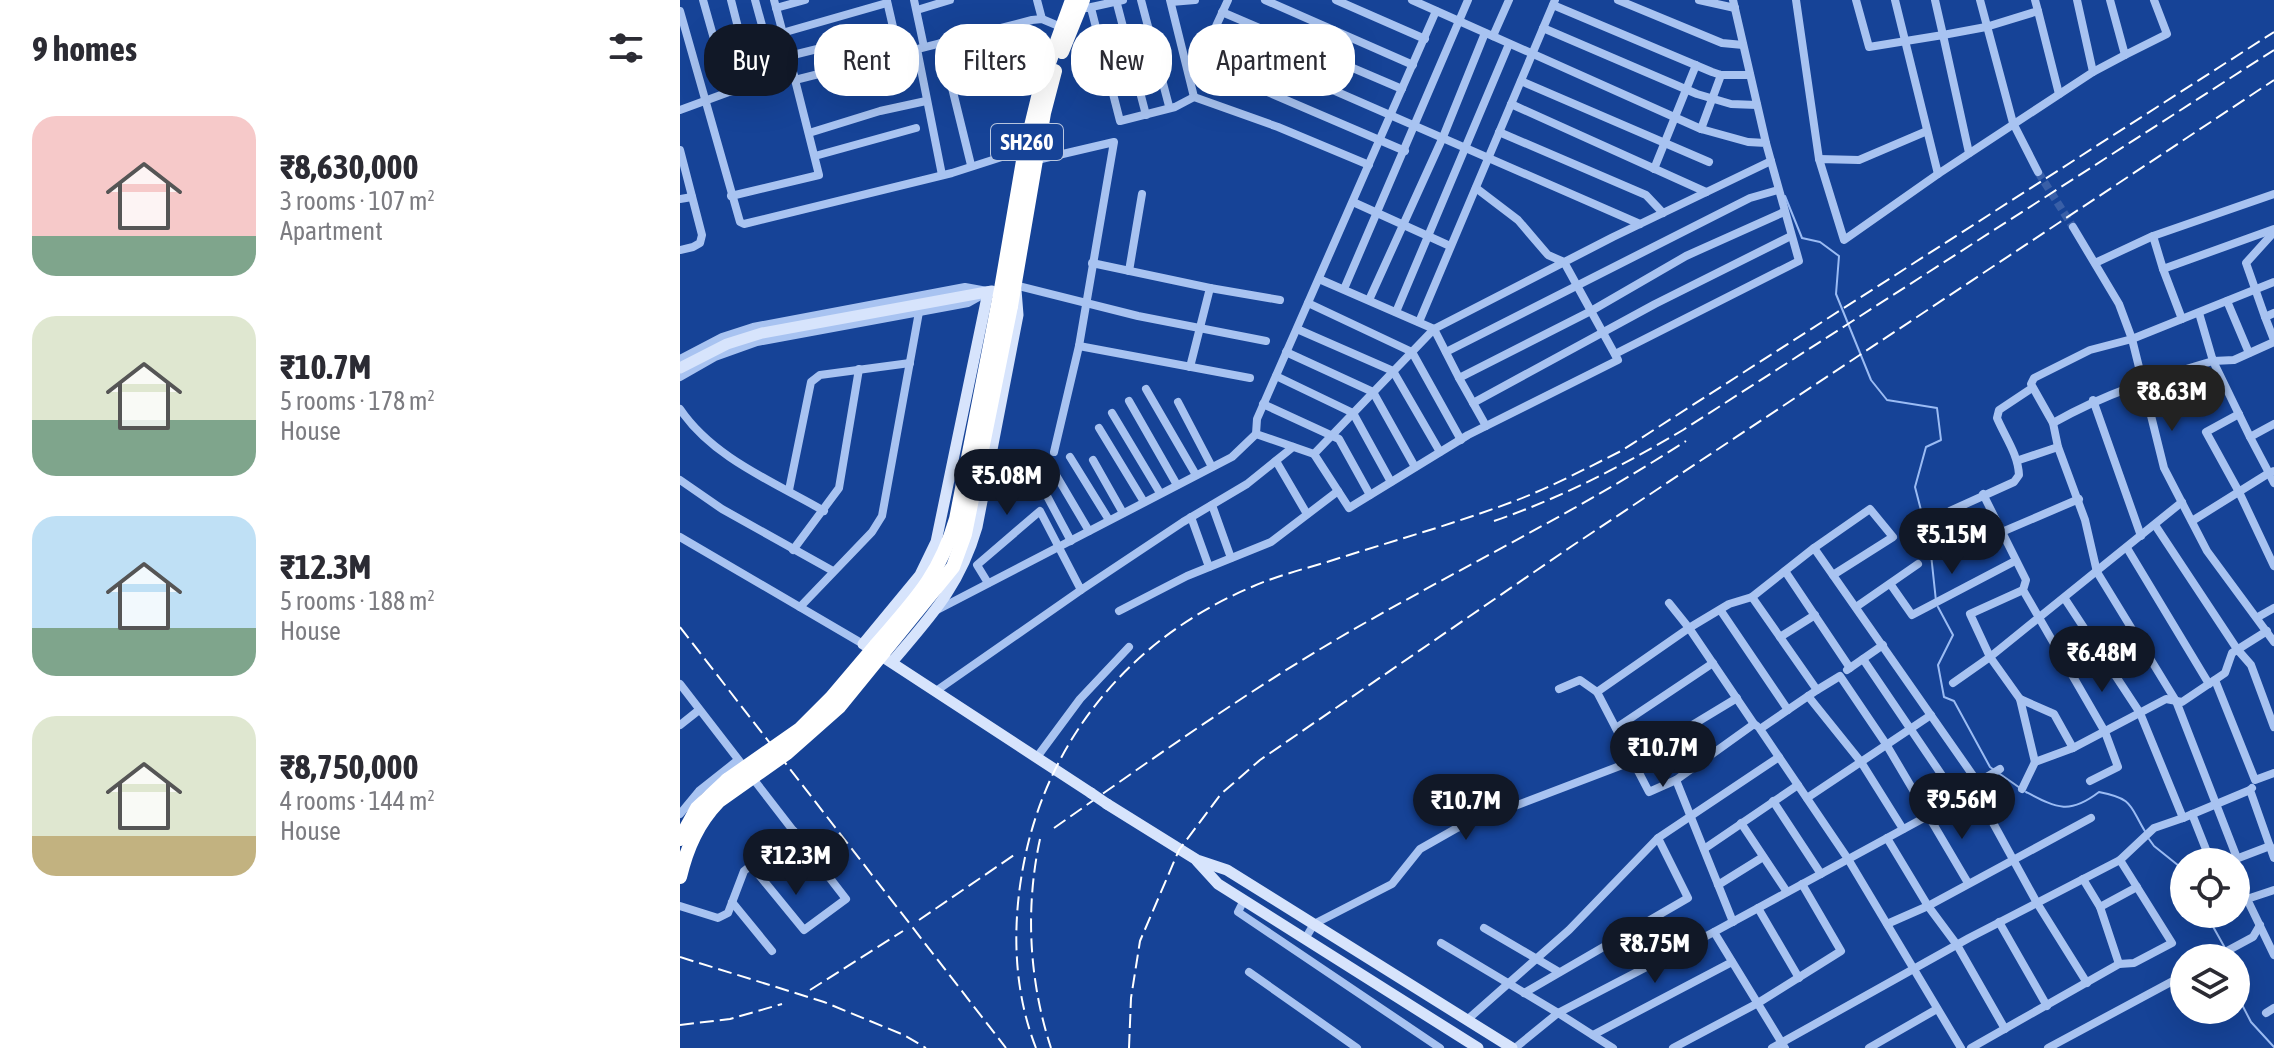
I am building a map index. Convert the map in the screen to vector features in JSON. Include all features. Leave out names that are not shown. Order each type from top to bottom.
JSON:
[{"type":"highway","name":"SH260","points":[[680,839],[697,808],[707,797],[800,729],[831,698],[921,593],[940,565],[956,519],[1030,158],[1041,85],[1073,8]]},
{"type":"highway","points":[[1030,158],[1073,8]]},
{"type":"highway","points":[[680,877],[694,833],[705,816],[719,801],[818,728],[839,707],[953,567],[965,534],[1003,295]]},
{"type":"street","points":[[703,0],[710,24]]},
{"type":"street","points":[[731,0],[737,24]]},
{"type":"street","points":[[755,0],[762,24]]},
{"type":"street","points":[[780,24],[775,4],[805,0]]},
{"type":"street","points":[[914,0],[926,101],[942,175]]},
{"type":"street","points":[[917,10],[950,0]]},
{"type":"street","points":[[1037,0],[1042,19]]},
{"type":"street","points":[[1141,0],[1169,106]]},
{"type":"street","points":[[1194,97],[1170,1],[1195,0]]},
{"type":"street","points":[[1217,24],[1228,0]]},
{"type":"street","points":[[1265,0],[1413,65]]},
{"type":"street","points":[[1336,0],[1425,39]]},
{"type":"street","points":[[1412,0],[1432,6],[1489,35],[1701,129],[1748,142],[1766,143]]},
{"type":"street","points":[[1344,289],[1468,0]]},
{"type":"street","points":[[1369,300],[1489,35],[1509,0]]},
{"type":"street","points":[[1618,0],[1722,43],[1743,45]]},
{"type":"street","points":[[1615,354],[1799,261],[1766,143],[1734,4],[1699,0]]},
{"type":"street","points":[[1796,0],[1819,159],[1844,240],[2013,123],[2093,72],[2167,34],[2154,0]]},
{"type":"street","points":[[1856,0],[1869,47],[1986,27],[2038,11]]},
{"type":"street","points":[[1895,0],[1938,174]]},
{"type":"street","points":[[1935,0],[1969,153]]},
{"type":"street","points":[[1980,0],[2013,123],[2038,172]]},
{"type":"street","points":[[2035,0],[2059,94]]},
{"type":"street","points":[[2077,0],[2093,72]]},
{"type":"street","points":[[2110,0],[2125,55]]},
{"type":"street","points":[[1021,24],[1073,8],[1118,1],[1146,115]]},
{"type":"street","points":[[798,28],[887,2],[892,24]]},
{"type":"street","points":[[1419,322],[1554,3],[1721,75],[1750,75]]},
{"type":"street","points":[[936,610],[1232,457],[1256,434],[1257,419],[1263,404],[1425,39],[1432,6]]},
{"type":"street","points":[[1073,8],[1120,121],[1169,106],[1175,107],[1194,97],[1278,127],[1369,165]]},
{"type":"street","points":[[680,11],[737,219],[744,224],[942,175],[1008,155],[1030,158],[1114,142],[1079,346],[1054,452]]},
{"type":"street","points":[[1222,12],[1402,89]]},
{"type":"street","points":[[1543,28],[1712,99],[1731,104],[1757,105]]},
{"type":"street","points":[[920,48],[935,44]]},
{"type":"street","points":[[1396,312],[1509,44]]},
{"type":"street","points":[[1654,169],[1696,65]]},
{"type":"street","points":[[1701,129],[1721,75]]},
{"type":"street","points":[[1521,81],[1709,162]]},
{"type":"street","points":[[731,196],[815,177],[819,171],[798,93]]},
{"type":"street","points":[[680,110],[716,96]]},
{"type":"street","points":[[954,96],[971,165]]},
{"type":"street","points":[[1276,96],[1405,151]]},
{"type":"street","points":[[1349,96],[1640,224]]},
{"type":"street","points":[[809,133],[880,111],[926,101]]},
{"type":"street","points":[[1511,104],[1706,192]]},
{"type":"street","points":[[815,156],[916,128]]},
{"type":"street","points":[[1819,159],[1859,160],[1927,131]]},
{"type":"street","points":[[1499,132],[1646,195],[1663,213]]},
{"type":"street","points":[[680,150],[702,235],[700,243],[680,250]]},
{"type":"street","points":[[1314,454],[1434,329],[1771,161]]},
{"type":"street","points":[[1256,434],[1314,454],[1349,508],[1486,426],[1618,360],[1564,262],[1548,255],[1518,220],[1476,188]]},
{"type":"street","points":[[1446,352],[1750,198],[1778,190]]},
{"type":"street","points":[[1129,271],[1142,194]]},
{"type":"street","points":[[2095,263],[2153,236],[2274,194]]},
{"type":"street","points":[[680,199],[692,197]]},
{"type":"street","points":[[1353,202],[1450,246]]},
{"type":"street","points":[[1459,378],[1591,311],[1686,256],[1784,212]]},
{"type":"street","points":[[2073,227],[2119,304],[2132,339],[2164,468],[2207,551],[2274,642]]},
{"type":"street","points":[[2163,269],[2274,230]]},
{"type":"street","points":[[2053,423],[2093,400],[2213,361],[2234,360],[2274,341],[2269,315],[2254,291],[2246,263],[2274,230]]},
{"type":"street","points":[[1473,403],[1655,304],[1791,236]]},
{"type":"street","points":[[2153,236],[2182,319]]},
{"type":"street","points":[[1092,263],[1280,300]]},
{"type":"street","points":[[1319,279],[1434,329],[1486,426]]},
{"type":"street","points":[[2228,848],[2176,701],[2097,572],[2079,499],[2058,447],[2053,423],[2032,388],[2034,378],[2090,350],[2132,339],[2274,282]]},
{"type":"street","points":[[680,359],[722,337],[770,323],[965,287],[1003,295],[1084,304],[1266,341]]},
{"type":"street","points":[[1190,367],[1210,288]]},
{"type":"street","points":[[680,377],[715,357],[757,342],[1003,295]]},
{"type":"street","points":[[680,368],[708,352],[746,337],[1003,295]]},
{"type":"street","points":[[892,662],[936,610],[962,571],[977,527],[1018,315],[1003,295]]},
{"type":"street","points":[[863,644],[920,575],[936,542],[1003,295]]},
{"type":"street","points":[[2227,301],[2249,353]]},
{"type":"street","points":[[1308,303],[1412,352],[1461,440]]},
{"type":"street","points":[[800,607],[872,532],[882,516],[919,312]]},
{"type":"street","points":[[2199,313],[2213,361],[2250,437],[2272,472],[2274,483]]},
{"type":"street","points":[[1297,329],[1393,371],[1440,452]]},
{"type":"street","points":[[1079,346],[1250,378]]},
{"type":"street","points":[[1286,352],[1373,392],[1415,467]]},
{"type":"street","points":[[789,490],[811,382],[820,375],[910,363]]},
{"type":"street","points":[[793,550],[837,494],[859,369]]},
{"type":"street","points":[[1276,376],[1353,413],[1391,482]]},
{"type":"street","points":[[1950,511],[2014,482],[2019,475],[2019,460],[1997,418],[1999,410],[2032,388]]},
{"type":"street","points":[[1146,389],[1196,475]]},
{"type":"street","points":[[2093,400],[2141,536]]},
{"type":"street","points":[[1129,401],[1177,485]]},
{"type":"street","points":[[1178,402],[1212,467]]},
{"type":"street","points":[[1263,404],[1331,434],[1341,442],[1370,495]]},
{"type":"street","points":[[680,409],[705,439],[743,465],[824,511]]},
{"type":"street","points":[[1112,413],[1160,493]]},
{"type":"street","points":[[2239,414],[2206,432],[2274,566]]},
{"type":"street","points":[[680,428],[689,421]]},
{"type":"street","points":[[2250,437],[2274,424]]},
{"type":"street","points":[[1099,428],[1144,502]]},
{"type":"street","points":[[936,691],[1081,590],[1247,484],[1293,447]]},
{"type":"street","points":[[2019,460],[2058,447]]},
{"type":"street","points":[[1070,457],[1109,520]]},
{"type":"street","points":[[1093,460],[1123,513]]},
{"type":"street","points":[[1276,461],[1307,514]]},
{"type":"street","points":[[1053,470],[1089,531]]},
{"type":"street","points":[[2192,521],[2272,472]]},
{"type":"street","points":[[680,480],[722,509],[833,571]]},
{"type":"street","points":[[1039,481],[1071,541]]},
{"type":"street","points":[[1119,611],[1209,567],[1271,542],[1338,491]]},
{"type":"street","points":[[1983,494],[2026,580],[2023,590],[2105,732],[2118,767],[2090,781]]},
{"type":"street","points":[[1948,555],[2079,499]]},
{"type":"street","points":[[1953,683],[2065,599],[2182,502]]},
{"type":"street","points":[[1212,505],[1231,558]]},
{"type":"street","points":[[1597,692],[1689,628],[1729,604],[1752,597],[1870,509],[1893,537],[1833,575]]},
{"type":"street","points":[[988,583],[977,565],[1040,511],[1081,590]]},
{"type":"street","points":[[1191,517],[1209,567]]},
{"type":"street","points":[[2155,525],[2237,649],[2251,665],[2274,727]]},
{"type":"street","points":[[680,537],[892,662],[1197,860],[1227,870],[1513,1048],[1558,1013],[1981,787],[1814,548]]},
{"type":"street","points":[[2127,548],[2212,682],[2255,780]]},
{"type":"street","points":[[1891,585],[1912,615],[2015,561]]},
{"type":"street","points":[[1856,607],[1918,564]]},
{"type":"street","points":[[1785,571],[1850,668]]},
{"type":"street","points":[[2022,789],[2035,762],[2020,699],[1990,657],[1970,614],[2023,590]]},
{"type":"street","points":[[1752,597],[1817,690]]},
{"type":"street","points":[[2065,599],[2140,713],[2204,848]]},
{"type":"street","points":[[1669,603],[1848,859],[1961,1048]]},
{"type":"street","points":[[2258,617],[2274,608]]},
{"type":"street","points":[[1721,611],[1788,710]]},
{"type":"street","points":[[1780,637],[1815,615]]},
{"type":"street","points":[[2035,762],[2073,748],[2166,699],[2182,702],[2225,673],[2232,653],[2267,631]]},
{"type":"street","points":[[1559,689],[1580,680],[1597,692],[1649,792],[1676,780],[1757,726],[1788,710],[1883,645]]},
{"type":"street","points":[[1037,757],[1080,699],[1129,647]]},
{"type":"street","points":[[1863,659],[1958,799]]},
{"type":"street","points":[[1616,728],[1713,663]]},
{"type":"street","points":[[1840,676],[1886,744],[1968,883]]},
{"type":"street","points":[[680,684],[846,899],[808,929],[800,927],[750,864]]},
{"type":"street","points":[[1808,696],[1861,762],[1903,829]]},
{"type":"street","points":[[1305,939],[1314,924],[1392,884],[1420,849],[1457,828],[1633,761],[1737,698]]},
{"type":"street","points":[[2020,699],[2054,714],[2073,748]]},
{"type":"street","points":[[680,725],[699,710]]},
{"type":"street","points":[[1807,798],[1931,715]]},
{"type":"street","points":[[1467,1020],[1538,959],[1620,880],[1658,838],[1779,757]]},
{"type":"street","points":[[680,814],[699,791],[738,760]]},
{"type":"street","points":[[1976,779],[1985,778],[2000,769]]},
{"type":"street","points":[[1772,1048],[1784,1045],[1957,945],[2120,860],[2154,828],[2250,790],[2255,780],[2274,773]]},
{"type":"street","points":[[1676,780],[1733,922]]},
{"type":"street","points":[[1704,849],[1798,785]]},
{"type":"street","points":[[1975,790],[2037,903],[2087,983]]},
{"type":"street","points":[[2250,790],[2274,858]]},
{"type":"street","points":[[1773,801],[1821,874]]},
{"type":"street","points":[[1887,924],[1928,906],[2091,818]]},
{"type":"street","points":[[1741,823],[1787,892]]},
{"type":"street","points":[[680,906],[718,918],[728,913],[740,877],[750,864],[794,831]]},
{"type":"street","points":[[1524,993],[1688,898],[1658,838]]},
{"type":"street","points":[[1887,838],[1928,906],[1957,945],[2005,1029]]},
{"type":"street","points":[[2250,853],[2270,846]]},
{"type":"street","points":[[1718,885],[1763,857]]},
{"type":"street","points":[[1197,860],[1218,884],[1478,1048]]},
{"type":"street","points":[[1971,1048],[2119,964],[2134,963],[2172,943],[2120,860]]},
{"type":"street","points":[[2083,879],[2100,907],[2119,964]]},
{"type":"street","points":[[1673,1048],[1758,1003],[1841,951],[1802,884]]},
{"type":"street","points":[[2100,907],[2137,887]]},
{"type":"street","points":[[2274,890],[2247,899],[2274,955]]},
{"type":"street","points":[[1244,900],[1238,912],[1440,1048]]},
{"type":"street","points":[[732,902],[772,951]]},
{"type":"street","points":[[1758,908],[1799,978]]},
{"type":"street","points":[[1999,922],[2047,1006]]},
{"type":"street","points":[[2239,944],[2253,937],[2260,925]]},
{"type":"street","points":[[1484,928],[1559,972]]},
{"type":"street","points":[[1714,932],[1784,1045]]},
{"type":"street","points":[[1441,943],[1613,1048]]},
{"type":"street","points":[[1593,1035],[1732,962]]},
{"type":"street","points":[[1249,972],[1357,1048]]},
{"type":"street","points":[[2048,1048],[2170,983]]},
{"type":"street","points":[[1869,1048],[1937,1009]]},
{"type":"waterway","points":[[1785,196],[1802,238],[1820,242],[1839,256],[1836,294],[1871,380],[1887,400],[1937,408],[1941,440],[1926,447],[1915,487],[1930,545],[1936,601]]},
{"type":"waterway","points":[[1938,607],[1953,635],[1938,665],[1944,697],[1954,701],[1994,770]]},
{"type":"waterway","points":[[2000,774],[2020,788]]},
{"type":"waterway","points":[[2026,792],[2063,807],[2079,804],[2099,792],[2111,795],[2130,805],[2146,833]]},
{"type":"waterway","points":[[2149,839],[2170,859]]},
{"type":"waterway","points":[[2214,928],[2223,944]]},
{"type":"waterway","points":[[2250,1020],[2274,1047]]},
{"type":"tunnel","points":[[2038,172],[2073,227]]},
{"type":"railway","points":[[1036,1048],[1022,997],[1016,944],[1019,891],[1029,840],[1043,798],[1083,722],[1138,659],[1208,609],[1257,585],[1512,502],[1621,451],[2274,32]]},
{"type":"railway","points":[[1494,521],[1591,480],[1683,430],[2274,50]]},
{"type":"railway","points":[[1129,1048],[1131,998],[1140,941],[1179,850],[1221,794],[1260,760],[1572,546],[2274,80]]},
{"type":"railway","points":[[1054,828],[1191,732],[1296,664],[1599,494],[1686,441]]},
{"type":"railway","points":[[680,627],[1006,1048]]},
{"type":"railway","points":[[1040,839],[1032,891],[1032,944],[1038,997],[1051,1048]]},
{"type":"railway","points":[[919,920],[1017,853]]},
{"type":"railway","points":[[810,990],[903,931]]},
{"type":"railway","points":[[680,957],[824,1002],[904,1035],[926,1048]]},
{"type":"railway","points":[[680,1025],[730,1019],[782,1004]]}]
